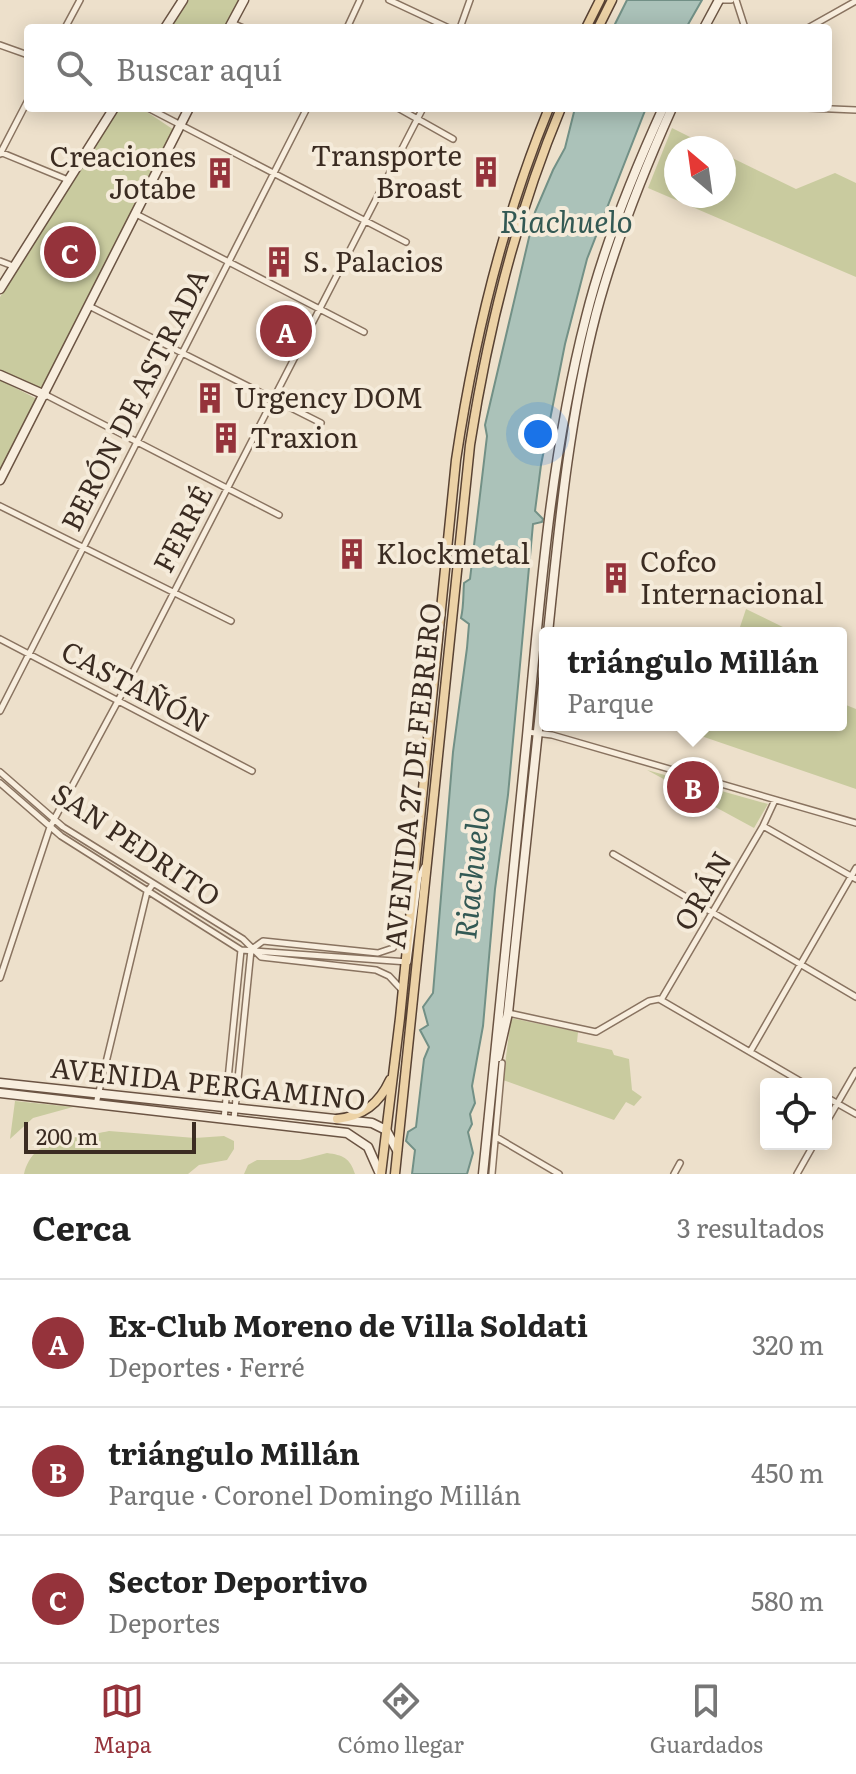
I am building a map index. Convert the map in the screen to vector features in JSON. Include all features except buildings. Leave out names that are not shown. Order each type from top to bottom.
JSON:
[{"type":"main road","points":[[168,24],[183,0]]},
{"type":"main road","points":[[231,24],[244,0]]},
{"type":"main road","points":[[588,24],[600,0]]},
{"type":"main road","points":[[600,24],[612,0]]},
{"type":"main road","points":[[706,24],[719,0]]},
{"type":"main road","points":[[0,289],[111,112]]},
{"type":"main road","points":[[0,480],[187,112]]},
{"type":"main road","name":"AVENIDA 27 DE FEBRERO","points":[[380,1174],[394,1072],[446,557],[467,389],[489,285],[523,175],[547,112]]},
{"type":"main road","points":[[501,288],[533,180],[559,112]]},
{"type":"main road","points":[[504,1012],[527,732],[558,457],[587,314],[617,217],[661,112]]},
{"type":"main road","points":[[549,627],[568,457],[593,327],[628,212],[670,112]]},
{"type":"main road","points":[[523,175],[533,180]]},
{"type":"main road","points":[[446,557],[457,558],[482,364],[495,310],[501,304],[504,290],[489,285]]},
{"type":"main road","points":[[0,375],[45,395]]},
{"type":"main road","name":"AVENIDA 27 DE FEBRERO","points":[[395,1174],[454,589],[460,583],[462,561],[457,558]]},
{"type":"main road","points":[[483,1174],[491,1136],[539,723]]},
{"type":"main road","points":[[337,1119],[369,1109],[384,1093],[394,1072]]},
{"type":"main road","name":"AVENIDA PERGAMINO","points":[[0,1083],[372,1123],[386,1130],[397,1150]]},
{"type":"main road","name":"AVENIDA PERGAMINO","points":[[0,1093],[347,1133],[368,1147],[380,1174]]},
{"type":"street","points":[[67,24],[80,0]]},
{"type":"street","points":[[349,24],[360,0]]},
{"type":"street","points":[[389,0],[440,24]]},
{"type":"street","points":[[461,24],[470,0]]},
{"type":"street","points":[[719,0],[734,0],[743,24]]},
{"type":"street","points":[[815,24],[856,1]]},
{"type":"street","points":[[0,45],[24,54]]},
{"type":"street","points":[[24,108],[0,153],[68,180]]},
{"type":"street","points":[[832,109],[856,110]]},
{"type":"street","points":[[155,112],[406,242]]},
{"type":"street","name":"BERÓN DE ASTRADA","points":[[0,711],[305,112]]},
{"type":"street","points":[[406,112],[453,139]]},
{"type":"street","name":"FERRÉ","points":[[0,978],[50,827],[421,112]]},
{"type":"street","points":[[136,214],[364,332]]},
{"type":"street","points":[[0,261],[14,266]]},
{"type":"street","points":[[89,306],[321,423]]},
{"type":"street","points":[[45,395],[279,515]]},
{"type":"street","points":[[0,506],[231,621]]},
{"type":"street","name":"CASTAÑÓN","points":[[0,639],[252,771]]},
{"type":"street","points":[[527,732],[552,735],[856,823]]},
{"type":"street","name":"SAN PEDRITO","points":[[0,772],[54,819],[243,939],[261,957],[382,972],[395,981],[402,991]]},
{"type":"street","name":"SAN PEDRITO","points":[[0,783],[50,827],[241,950],[405,963]]},
{"type":"street","name":"ORÁN","points":[[661,1000],[763,826],[775,800]]},
{"type":"street","points":[[763,826],[854,878]]},
{"type":"street","points":[[613,854],[856,997]]},
{"type":"street","points":[[405,963],[410,960],[419,877],[425,866]]},
{"type":"street","points":[[750,1052],[854,878],[856,868]]},
{"type":"street","points":[[96,1104],[147,892],[153,884]]},
{"type":"street","name":"SAN PEDRITO","points":[[251,949],[263,941],[378,953],[393,948],[408,926]]},
{"type":"street","points":[[234,1120],[251,949]]},
{"type":"street","points":[[224,1119],[241,950]]},
{"type":"street","points":[[504,1012],[596,1032],[655,998],[795,1078]]},
{"type":"street","points":[[832,1112],[856,1071]]},
{"type":"street","points":[[832,1100],[856,1114]]},
{"type":"street","points":[[491,1136],[492,1174]]},
{"type":"street","points":[[491,1136],[559,1174]]},
{"type":"street","points":[[797,1174],[811,1150]]},
{"type":"street","points":[[674,1174],[680,1163]]},
{"type":"green space","points":[[188,0],[241,0],[228,24],[173,24]]},
{"type":"green space","points":[[116,112],[147,112],[174,130],[46,385],[38,388],[0,370],[0,297]]},
{"type":"green space","points":[[672,128],[688,136],[669,136]]},
{"type":"green space","points":[[664,148],[664,195],[648,188]]},
{"type":"green space","points":[[736,160],[796,189],[835,173],[856,183],[856,277],[695,208],[736,208]]},
{"type":"green space","points":[[0,380],[37,399],[0,469]]},
{"type":"green space","points":[[746,609],[783,627],[740,627]]},
{"type":"green space","points":[[847,705],[856,709],[856,789],[687,731],[847,731]]},
{"type":"green space","points":[[647,770],[768,804],[754,828]]},
{"type":"green space","points":[[511,1018],[578,1032],[577,1042],[612,1050],[614,1055],[629,1059],[632,1090],[642,1097],[634,1106],[626,1102],[614,1120],[503,1080]]},
{"type":"green space","points":[[15,1101],[73,1107],[33,1118],[10,1139]]},
{"type":"green space","points":[[109,1131],[195,1138],[224,1136],[234,1141],[234,1149],[227,1160],[199,1165],[188,1174],[24,1174],[29,1161],[46,1145]]},
{"type":"green space","points":[[327,1153],[345,1158],[355,1174],[244,1174],[248,1165],[257,1160],[300,1160]]},
{"type":"water","points":[[627,0],[702,0],[688,24],[615,24]]},
{"type":"water","name":"Riachuelo","points":[[574,112],[644,112],[587,259],[565,344],[541,465],[535,511],[543,519],[533,524],[483,1026],[472,1086],[475,1103],[468,1132],[473,1153],[467,1174],[412,1174],[415,1150],[406,1141],[408,1132],[416,1127],[424,1059],[429,1047],[420,1030],[428,1025],[423,1007],[433,993],[453,752],[469,624],[461,618],[464,583],[470,579],[487,436],[485,425],[535,212],[565,148]]},
{"type":"place","name":"Transporte Broast","points":[[486,172]]},
{"type":"place","name":"Creaciones Jotabe","points":[[220,173]]},
{"type":"place","name":"Sector Deportivo","points":[[70,252]]},
{"type":"place","name":"S. Palacios","points":[[279,262]]},
{"type":"place","name":"Ex-Club Moreno de Villa Soldati","points":[[286,331]]},
{"type":"place","name":"Urgency DOM","points":[[210,398]]},
{"type":"place","name":"Traxion","points":[[226,438]]},
{"type":"place","name":"Klockmetal","points":[[352,554]]},
{"type":"place","name":"Cofco Internacional","points":[[616,578]]},
{"type":"place","name":"triángulo Millán","points":[[693,787]]}]
